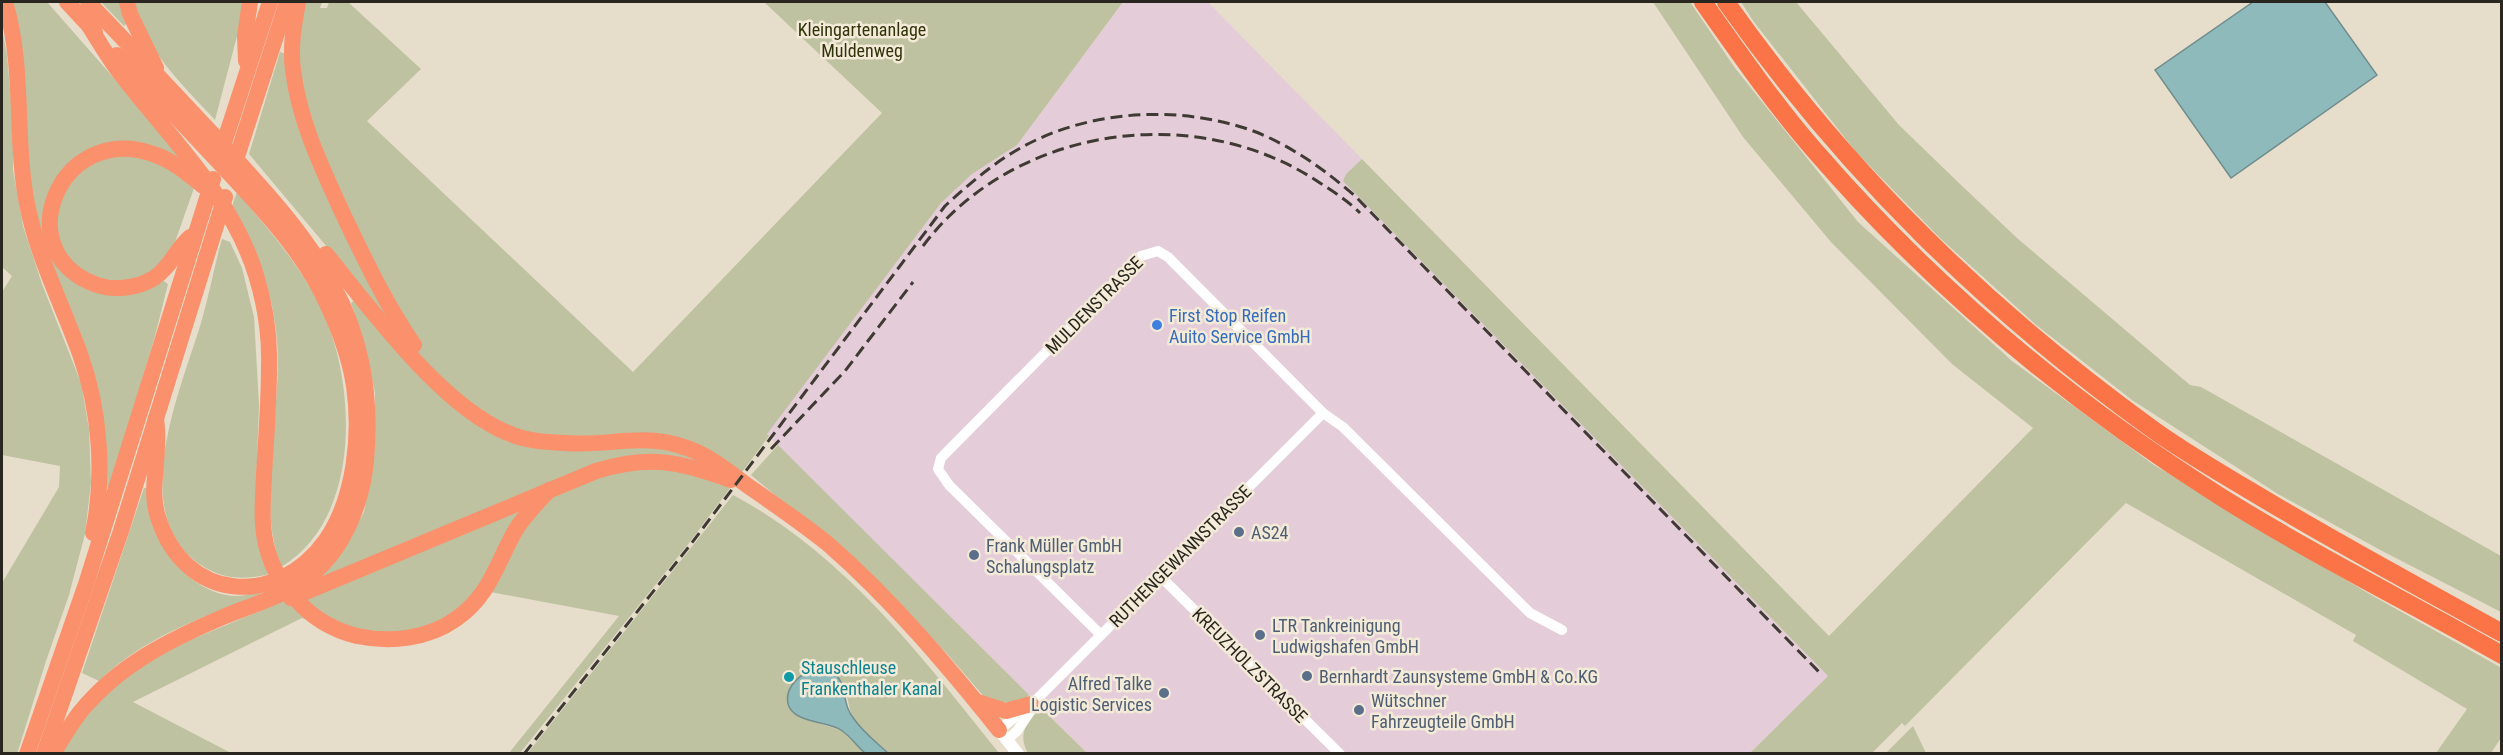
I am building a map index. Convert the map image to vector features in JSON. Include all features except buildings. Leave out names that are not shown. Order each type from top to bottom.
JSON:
[{"type":"highway","points":[[5,2],[17,67],[23,177],[27,204],[38,243],[81,355],[96,416],[99,490],[87,581]]},
{"type":"highway","points":[[67,2],[238,182],[284,235],[316,282],[336,326],[353,383],[356,405],[352,470],[346,495],[327,538],[303,565],[289,588]]},
{"type":"highway","points":[[88,2],[290,220],[326,254],[366,305],[443,388],[483,420],[523,439],[571,444],[621,439],[662,440],[690,449],[720,471],[749,486],[784,510],[828,545],[912,628],[1003,735]]},
{"type":"highway","points":[[127,2],[129,14],[161,80]]},
{"type":"highway","points":[[247,71],[245,36],[250,2]]},
{"type":"highway","points":[[44,753],[87,581],[270,2]]},
{"type":"highway","points":[[27,753],[64,674],[156,418],[241,143],[288,2]]},
{"type":"highway","points":[[298,2],[292,37],[292,67],[301,116],[307,132],[344,216],[386,300],[443,388]]},
{"type":"highway","points":[[1703,2],[1748,67],[1816,152],[1888,230],[1958,298],[2031,362],[2144,446],[2219,496],[2502,655]]},
{"type":"highway","points":[[1726,2],[1763,54],[1836,144],[1928,242],[2038,342],[2156,432],[2292,516],[2502,633]]},
{"type":"highway","points":[[88,24],[121,75],[197,167],[225,207],[249,255],[265,314],[269,367],[263,500],[265,540],[275,571],[304,609],[329,626],[364,637],[405,638],[441,628],[456,620],[485,591],[527,513],[549,490]]},
{"type":"highway","points":[[197,230],[184,242],[173,262],[158,275],[141,285],[115,288],[89,282],[67,266],[51,237],[50,222],[55,193],[72,169],[99,153],[117,150],[144,152],[168,160],[183,169],[225,207]]},
{"type":"highway","points":[[156,418],[157,447],[153,483],[155,506],[165,536],[186,565],[212,581],[244,588],[260,586],[289,588],[324,562],[341,540],[350,521],[365,467],[369,425],[362,362],[350,320],[324,268],[290,220]]},
{"type":"highway","points":[[53,753],[67,731],[99,691],[148,652],[289,588],[596,471],[642,460],[720,471]]},
{"type":"highway","points":[[975,701],[1006,711],[1034,701]]},
{"type":"street","name":"MULDENSTRASSE","points":[[1101,635],[949,485],[938,469],[941,458],[1141,256],[1158,251],[1168,257],[1323,413],[1343,427],[1530,613],[1562,630]]},
{"type":"street","name":"RUTHENGEWANNSTRASSE","points":[[1003,735],[1034,701],[1161,577],[1323,413]]},
{"type":"street","name":"KREUZHOLZSTRASSE","points":[[1161,577],[1340,753]]},
{"type":"street","points":[[1003,735],[1018,753]]},
{"type":"shaded area","points":[[1123,2],[1208,2],[1362,159],[1346,174],[1344,181],[1828,676],[1750,753],[1087,753],[766,434],[941,203],[972,174],[1017,145]]},
{"type":"green space","points":[[11,2],[47,2],[183,157],[194,188],[174,245],[152,273],[168,284],[110,488],[105,487],[104,451],[38,228],[29,185]]},
{"type":"green space","points":[[101,2],[120,2],[127,23],[124,26]]},
{"type":"green space","points":[[135,2],[243,2],[241,21],[215,120],[166,66],[139,19]]},
{"type":"green space","name":"Kleingartenanlage Muldenweg","points":[[305,2],[322,2],[320,8],[327,8],[329,2],[348,2],[421,69],[367,121],[633,372],[882,113],[764,2],[1123,2],[1017,145],[972,174],[941,203],[767,434],[769,436],[689,543],[520,753],[509,753],[619,616],[485,591],[441,628],[352,635],[302,618],[133,702],[231,753],[61,754],[80,723],[109,690],[157,654],[276,604],[339,557],[364,512],[374,456],[375,393],[365,347],[351,303],[364,291],[249,154],[280,52],[300,59],[299,41]]},
{"type":"green space","points":[[1653,2],[1690,2],[1735,68],[1858,222],[2012,361],[2154,465],[2373,596],[2500,667],[2501,665],[2501,738],[2491,753],[2436,753],[2467,709],[2353,641],[2356,635],[2126,503],[1905,726],[1902,723],[1872,753],[1750,753],[1828,676],[1343,181],[1346,174],[1362,159],[1829,636],[2033,428],[1952,364],[1831,242],[1743,137]]},
{"type":"green space","points":[[1741,2],[1796,2],[1899,125],[2017,238],[2190,385],[2201,387],[2501,556],[2501,612],[2278,494],[2132,400],[2035,324],[1940,238],[1856,152],[1754,22]]},
{"type":"green space","points":[[2,29],[7,55],[13,124],[13,170],[23,226],[42,284],[81,383],[89,429],[91,483],[85,534],[69,595],[17,754],[2,753],[2,583],[59,487],[60,466],[2,455],[2,292],[12,276],[2,267]]},
{"type":"green space","points":[[237,192],[291,258],[318,302],[331,333],[340,368],[345,406],[345,444],[339,481],[327,515],[308,545],[281,567],[273,537],[270,509],[278,369],[277,338],[270,298],[259,260],[232,206]]},
{"type":"green space","points":[[222,239],[230,242],[242,268],[254,317],[259,405],[255,517],[270,574],[252,577],[226,576],[209,570],[178,543],[166,515],[162,484],[165,450],[172,415],[201,323]]},
{"type":"green space","points":[[778,445],[1029,695],[1019,704],[987,700],[885,589],[751,475]]},
{"type":"green space","points":[[144,488],[147,488],[161,542],[174,562],[192,580],[214,592],[225,595],[240,596],[260,592],[261,594],[196,620],[155,640],[135,652],[99,681],[82,673]]},
{"type":"green space","points":[[733,495],[773,519],[846,577],[879,610],[941,680],[999,753],[888,753],[852,718],[845,688],[810,721],[841,730],[865,753],[527,754]]},
{"type":"green space","points":[[1040,707],[1087,753],[1028,753],[1023,740],[1025,728]]},
{"type":"green space","points":[[1913,726],[1926,753],[1886,753]]},
{"type":"water","points":[[2253,2],[2325,2],[2377,75],[2231,178],[2155,70]]},
{"type":"water","points":[[814,668],[835,674],[843,687],[846,703],[854,719],[888,753],[865,753],[841,730],[807,720],[792,711],[788,704],[788,694],[792,685],[798,678]]},
{"type":"railway","points":[[524,754],[691,544],[945,206],[998,162],[1044,136],[1073,126],[1135,115],[1197,117],[1256,132],[1296,152],[1344,186],[1819,672]]},
{"type":"railway","points":[[923,246],[961,205],[1006,173],[1056,151],[1110,138],[1164,135],[1219,141],[1271,157],[1320,183],[1360,213]]},
{"type":"railway","points":[[771,449],[845,371],[913,282]]},
{"type":"place","name":"First Stop Reifen Auito Service GmbH","points":[[1157,325]]},
{"type":"place","name":"AS24","points":[[1239,532]]},
{"type":"place","name":"Frank Müller GmbH Schalungsplatz","points":[[974,555]]},
{"type":"place","name":"LTR Tankreinigung Ludwigshafen GmbH","points":[[1260,635]]},
{"type":"place","name":"Bernhardt Zaunsysteme GmbH & Co.KG","points":[[1307,676]]},
{"type":"place","name":"Stauschleuse Frankenthaler Kanal","points":[[789,677]]},
{"type":"place","name":"Alfred Talke Logistic Services","points":[[1164,693]]},
{"type":"place","name":"Wütschner Fahrzeugteile GmbH","points":[[1359,710]]}]
